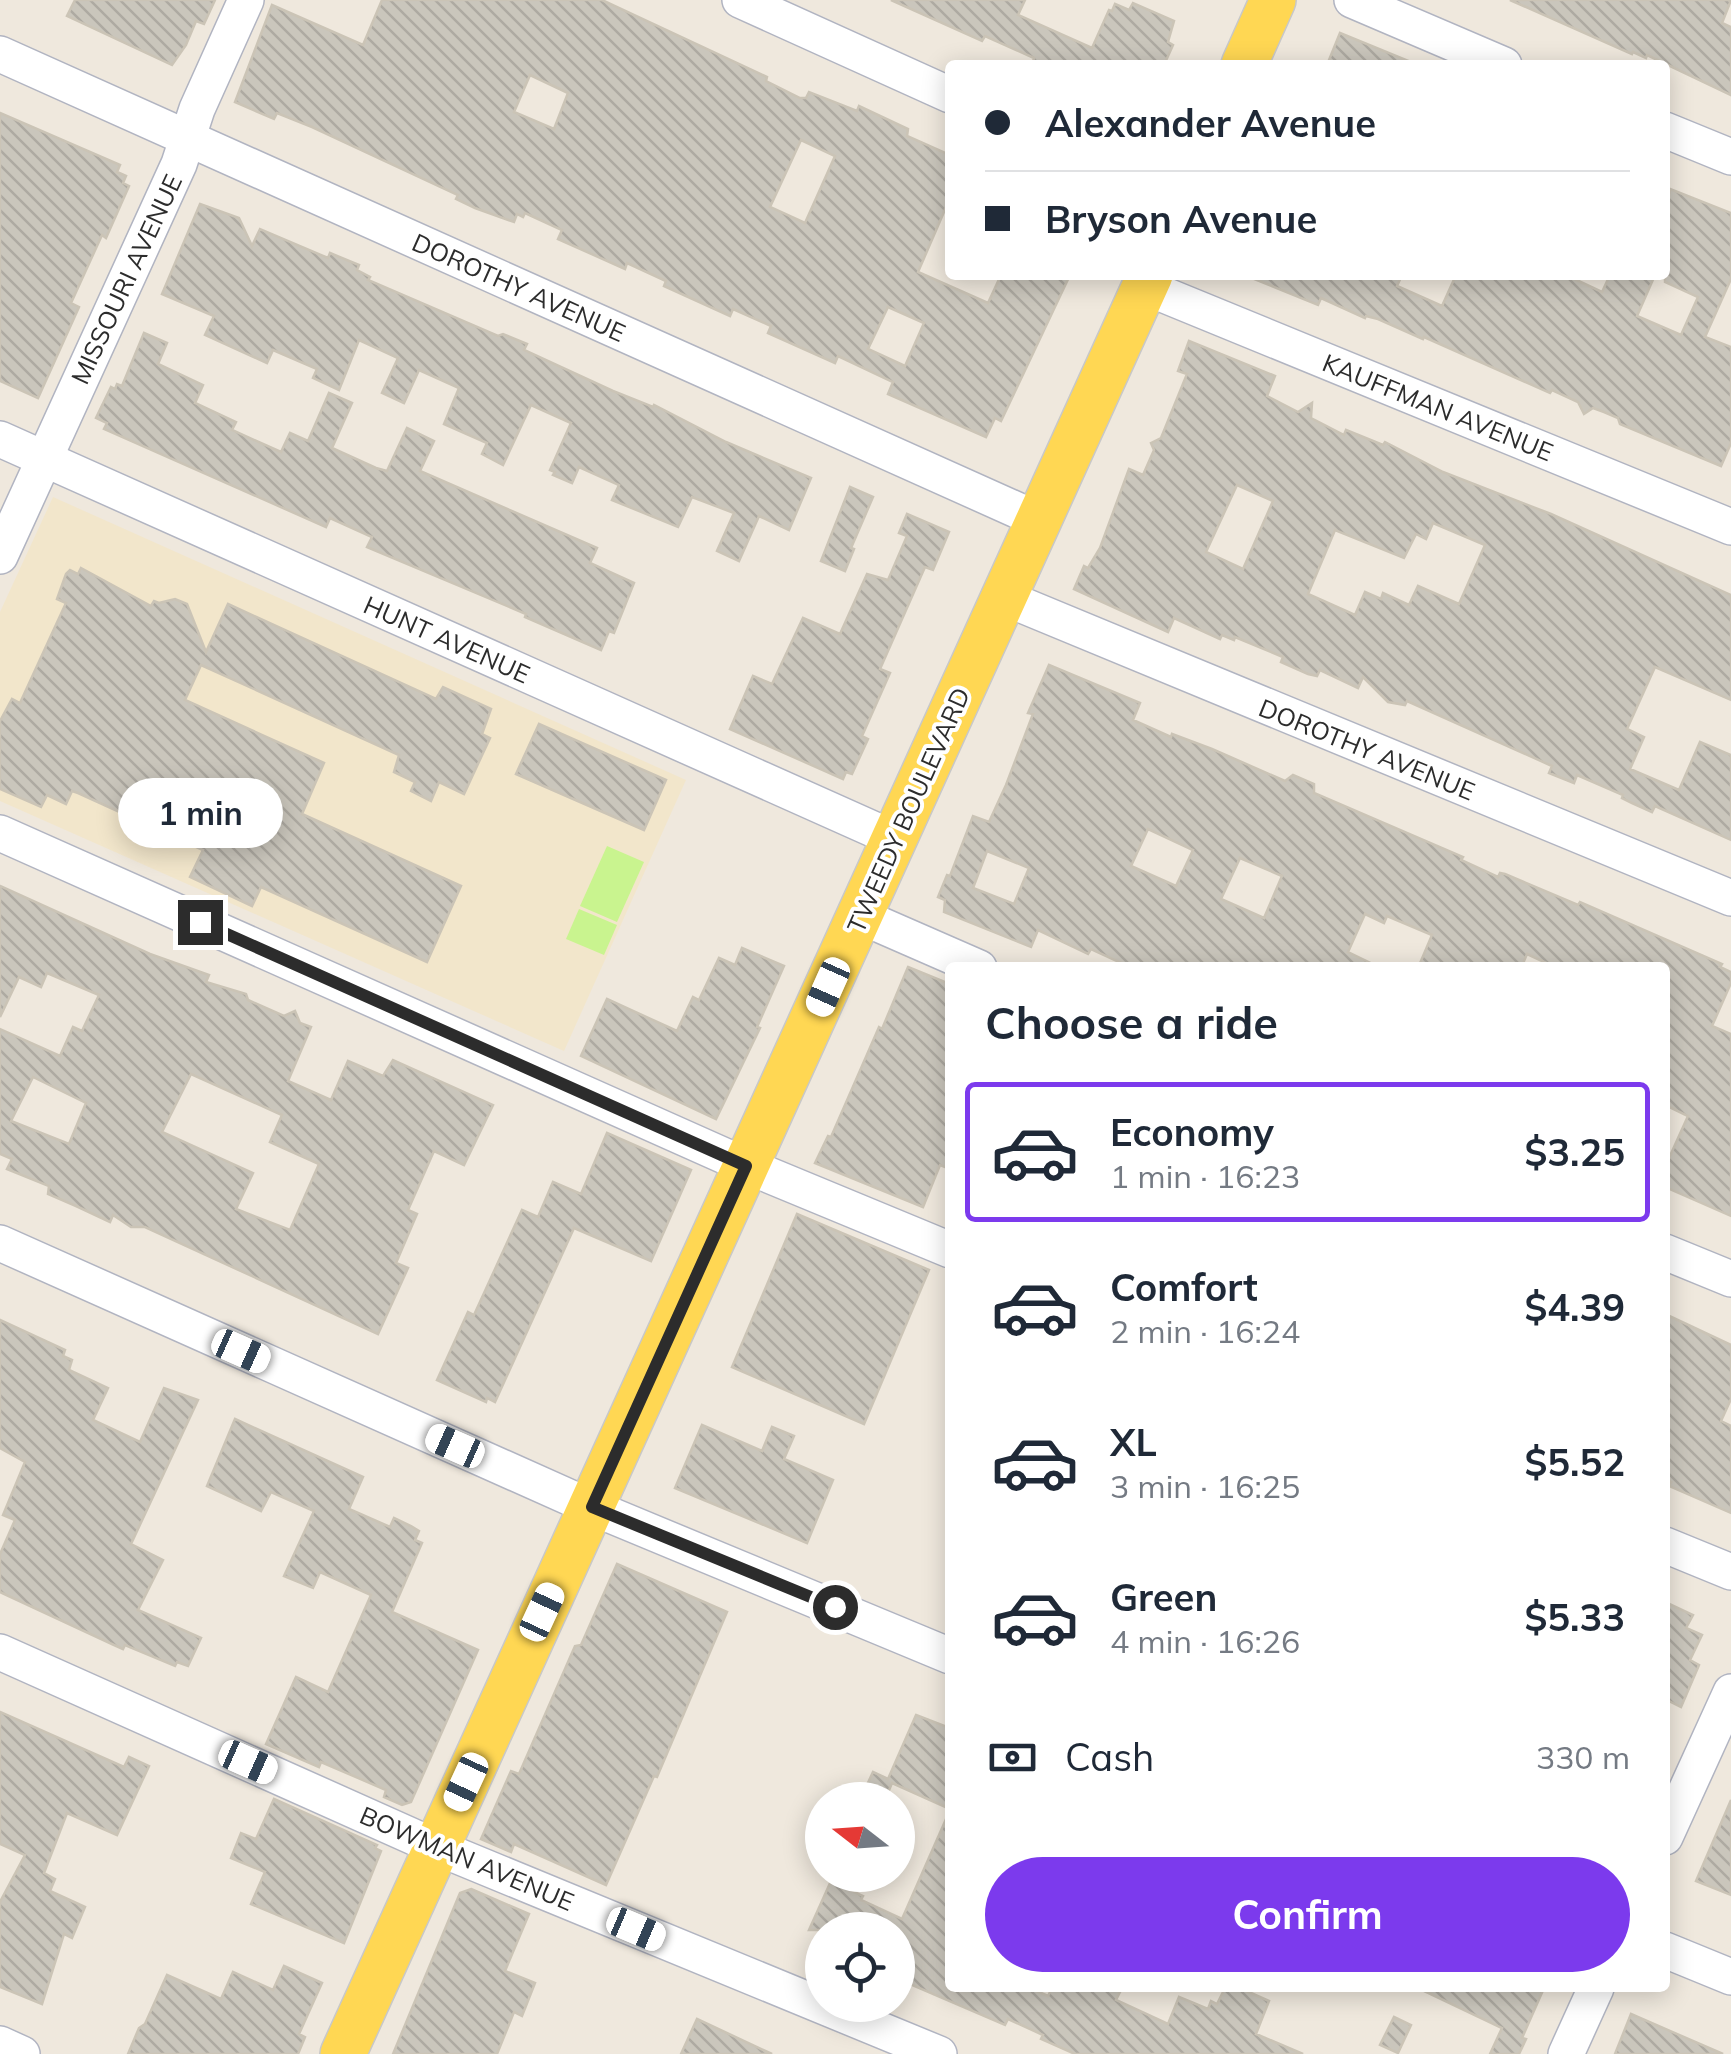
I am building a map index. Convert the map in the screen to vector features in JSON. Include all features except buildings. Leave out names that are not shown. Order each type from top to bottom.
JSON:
[{"type":"main road","points":[[1246,60],[1274,0]]},
{"type":"main road","name":"TWEEDY BOULEVARD","points":[[343,2054],[1148,281]]},
{"type":"street","name":"MISSOURI AVENUE","points":[[0,556],[246,0]]},
{"type":"street","points":[[740,0],[945,92]]},
{"type":"street","points":[[1352,0],[1492,60]]},
{"type":"street","name":"DOROTHY AVENUE","points":[[0,54],[1039,520]]},
{"type":"street","points":[[1670,132],[1731,157]]},
{"type":"street","name":"KAUFFMAN AVENUE","points":[[1148,281],[1731,527]]},
{"type":"street","name":"HUNT AVENUE","points":[[0,439],[895,839]]},
{"type":"street","name":"DOROTHY AVENUE","points":[[1004,598],[1731,898]]},
{"type":"street","points":[[0,833],[746,1166],[945,1248]]},
{"type":"street","points":[[860,916],[965,962]]},
{"type":"street","points":[[0,1243],[592,1507],[945,1654]]},
{"type":"street","points":[[1670,1254],[1731,1279]]},
{"type":"street","points":[[1670,1546],[1731,1572]]},
{"type":"street","name":"BOWMAN AVENUE","points":[[0,1652],[436,1847],[939,2054]]},
{"type":"street","points":[[1670,1826],[1731,1692]]},
{"type":"street","points":[[1670,1952],[1731,1977]]},
{"type":"street","points":[[1566,2054],[1594,1992]]},
{"type":"street","points":[[0,2044],[22,2054]]},
{"type":"shaded area","points":[[53,497],[686,780],[564,1051],[0,801],[0,612]]},
{"type":"green space","points":[[607,846],[644,862],[617,922],[580,906]]},
{"type":"green space","points":[[579,909],[617,925],[604,955],[566,939]]},
{"type":"route","points":[[200,922],[746,1166],[592,1507],[835,1607]]}]
